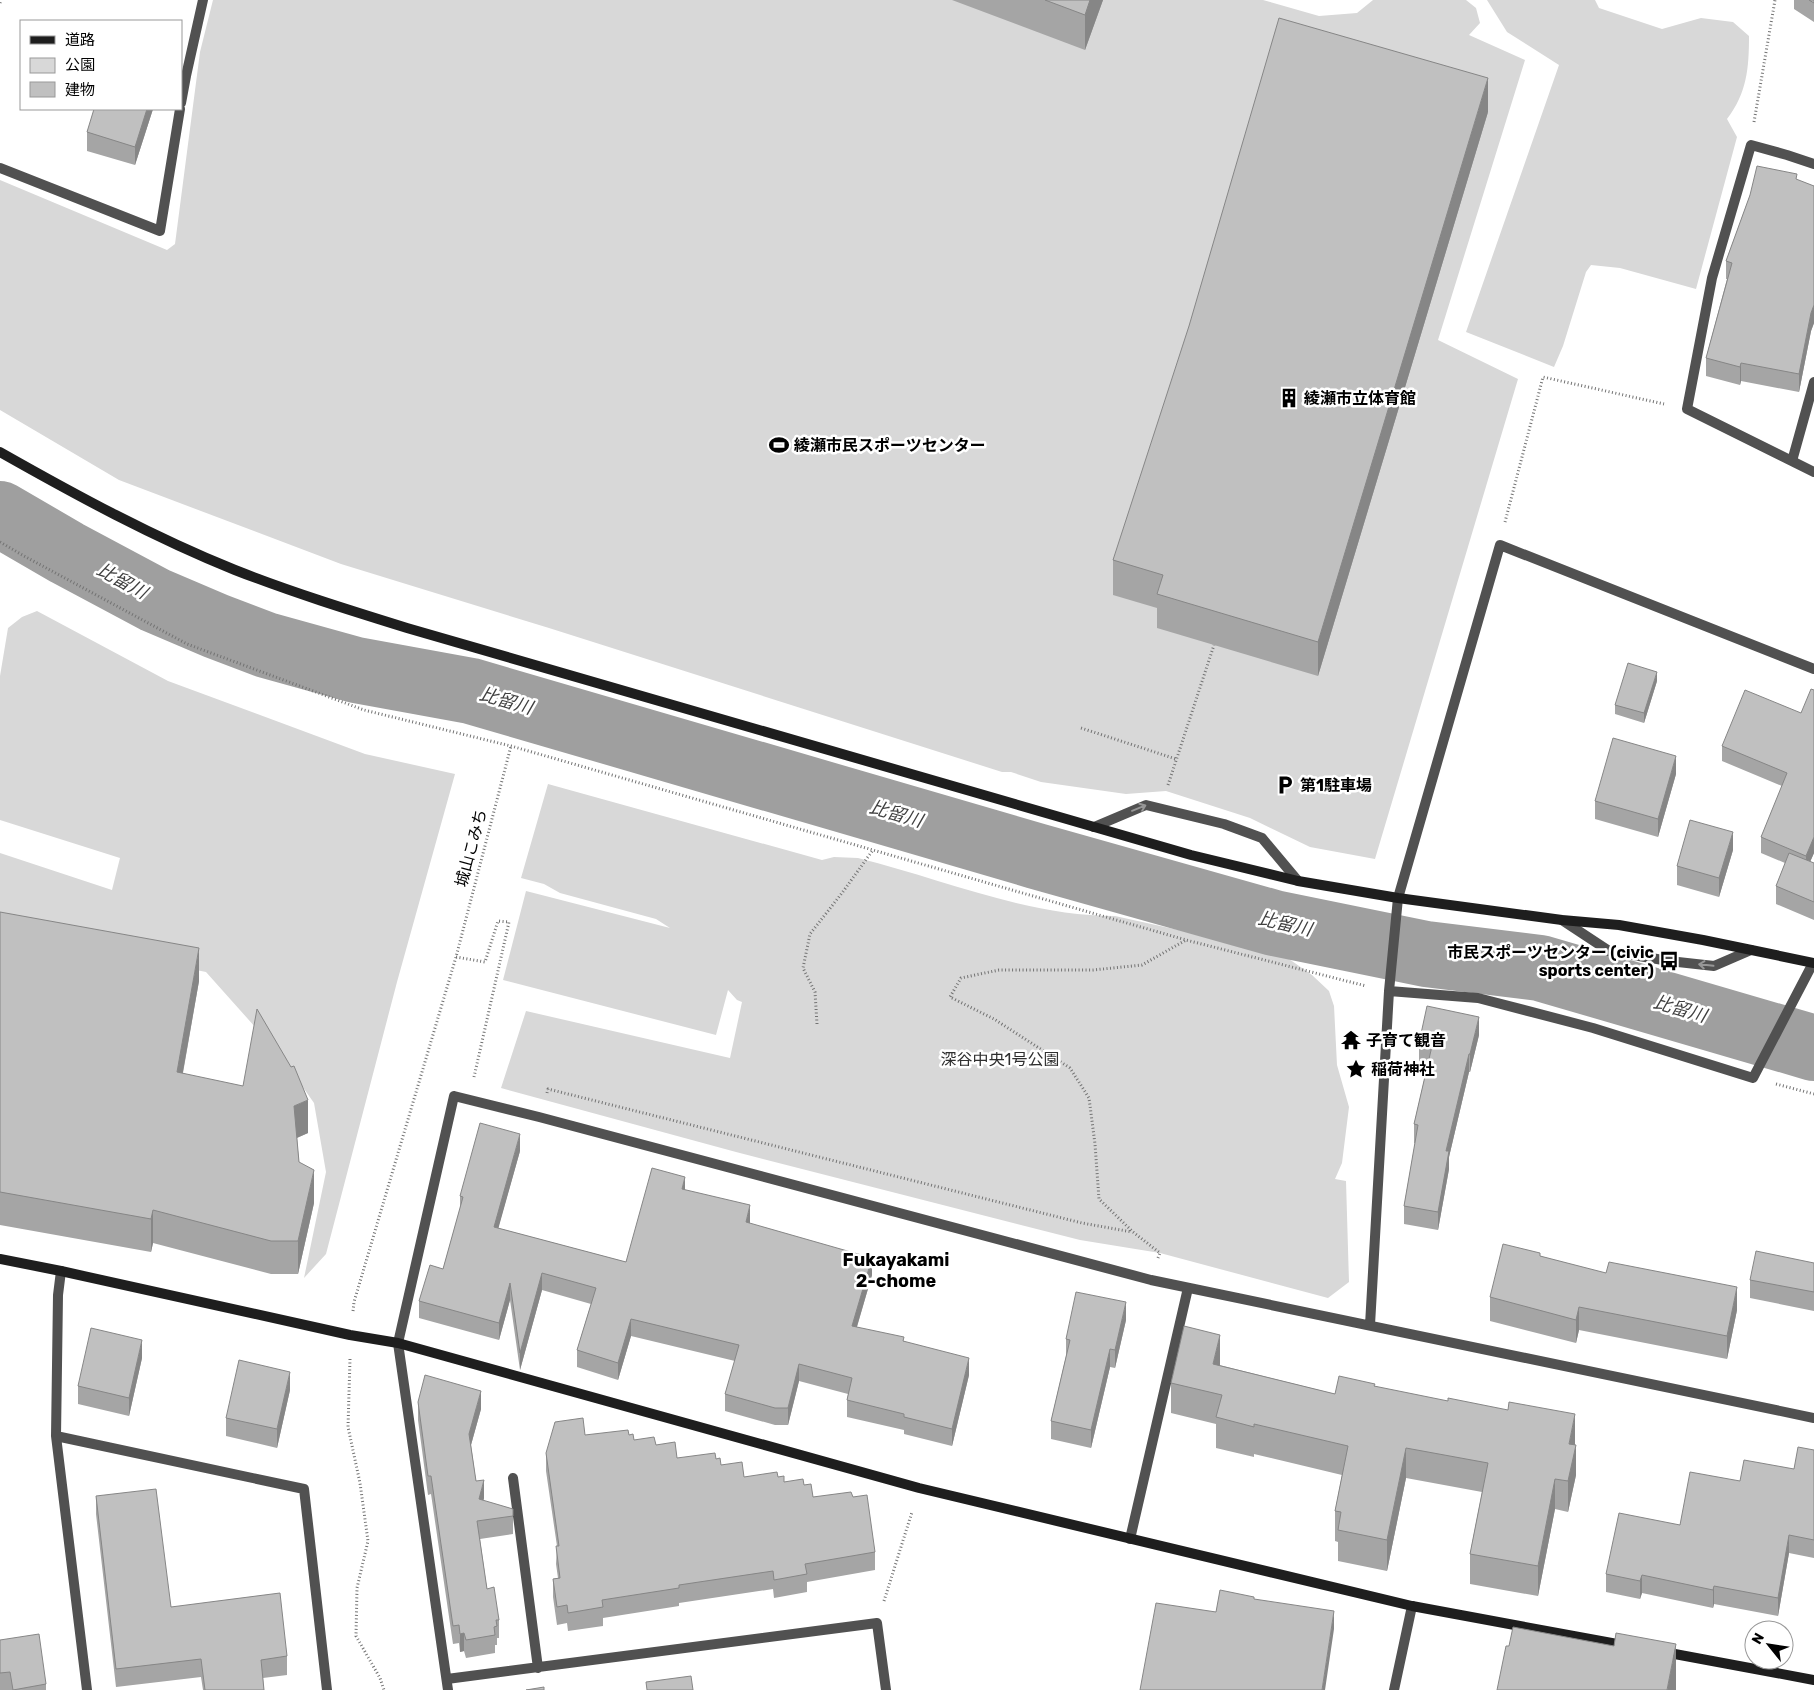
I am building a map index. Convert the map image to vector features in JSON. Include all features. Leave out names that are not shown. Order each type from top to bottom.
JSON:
[{"type":"street","points":[[182,98],[203,0]]},
{"type":"street","points":[[0,168],[160,231],[180,110]]},
{"type":"street","points":[[1814,164],[1751,145],[1712,278],[1687,409],[1814,472]]},
{"type":"street","points":[[1792,461],[1814,382]]},
{"type":"street","points":[[0,452],[80,497],[147,530],[233,569],[284,589],[408,628],[1191,855],[1298,881],[1398,898],[1562,920],[1619,925],[1814,963],[1754,1078],[1593,1028],[1478,998],[1389,991]]},
{"type":"street","points":[[1370,1325],[1389,991],[1398,898],[1500,544],[1814,669]]},
{"type":"street","points":[[1094,827],[1146,805],[1224,824],[1262,838],[1298,881]]},
{"type":"street","points":[[1562,920],[1609,951],[1669,961],[1714,966],[1751,950]]},
{"type":"street","points":[[448,1690],[398,1343],[454,1096],[1152,1280],[1814,1418]]},
{"type":"street","points":[[0,1259],[350,1335],[398,1343],[919,1488],[1412,1606],[1638,1648]]},
{"type":"street","points":[[61,1271],[58,1295],[56,1436],[87,1690]]},
{"type":"street","points":[[1130,1539],[1188,1288]]},
{"type":"street","points":[[56,1436],[304,1489],[327,1690]]},
{"type":"street","points":[[513,1478],[538,1668]]},
{"type":"street","points":[[1394,1690],[1412,1606]]},
{"type":"street","points":[[447,1679],[877,1623],[886,1690]]},
{"type":"street","points":[[1657,1651],[1814,1680]]},
{"type":"path","points":[[1751,145],[1774,0]]},
{"type":"path","points":[[1500,544],[1543,377],[1687,409]]},
{"type":"path","points":[[0,542],[187,644],[364,710],[511,746],[1186,940],[1389,991]]},
{"type":"path","points":[[1166,791],[1214,645]]},
{"type":"path","points":[[1081,728],[1176,759]]},
{"type":"path","name":"城山こみち","points":[[469,1100],[509,922],[498,921],[485,962],[456,957],[511,746]]},
{"type":"path","points":[[817,1024],[815,992],[803,968],[810,934],[873,850]]},
{"type":"path","points":[[1152,1280],[1160,1253],[1132,1232],[1099,1199],[1095,1144],[1088,1098],[1070,1068],[994,1019],[950,997],[961,978],[999,970],[1093,970],[1142,966],[1186,940]]},
{"type":"path","points":[[1754,1078],[1814,1094]]},
{"type":"path","points":[[539,1117],[548,1088],[1082,1223],[1132,1232]]},
{"type":"path","points":[[877,1623],[919,1488]]},
{"type":"green space","name":"綾瀬市民スポーツセンター","points":[[213,0],[1263,0],[1319,16],[1357,13],[1373,0],[1466,0],[1476,8],[1480,23],[1469,35],[1525,60],[1438,340],[1518,379],[1375,859],[1310,847],[1250,818],[1166,791],[1126,794],[1041,782],[1011,772],[1002,772],[341,564],[119,480],[0,410],[0,180],[167,250],[175,244],[200,52]]},
{"type":"green space","points":[[1487,0],[1595,0],[1599,8],[1662,29],[1701,18],[1733,22],[1749,36],[1747,69],[1743,90],[1727,119],[1737,137],[1696,289],[1620,268],[1591,265],[1586,272],[1563,346],[1554,367],[1466,332],[1559,65],[1507,32]]},
{"type":"green space","points":[[37,611],[168,681],[365,754],[455,774],[397,982],[326,1254],[304,1278],[326,1172],[314,1103],[281,1056],[206,972],[42,939],[0,923],[0,853],[112,890],[120,858],[0,820],[0,676],[8,628],[22,617]]},
{"type":"green space","name":"深谷中央1号公園","points":[[548,784],[822,860],[834,857],[858,858],[1017,903],[1049,910],[1115,916],[1265,949],[1289,959],[1312,975],[1329,991],[1334,1006],[1337,1065],[1349,1107],[1342,1163],[1335,1179],[1346,1181],[1349,1282],[1328,1298],[1160,1253],[1080,1240],[736,1152],[501,1088],[526,1011],[730,1058],[742,1002],[737,1000],[728,990],[716,1035],[503,980],[526,891],[670,928],[656,919],[560,893],[544,884],[521,878]]},
{"type":"building","points":[[1045,0],[1090,0],[1085,15]]},
{"type":"building","name":"綾瀬市立体育館","points":[[1279,18],[1488,78],[1318,642],[1157,594],[1163,575],[1113,560],[1189,326]]},
{"type":"building","points":[[94,110],[147,110],[135,147],[87,132]]},
{"type":"building","points":[[1757,166],[1797,174],[1796,179],[1814,186],[1814,305],[1799,374],[1741,363],[1740,367],[1706,358],[1732,263],[1726,261],[1750,195]]},
{"type":"building","points":[[1628,663],[1657,672],[1644,713],[1615,705]]},
{"type":"building","points":[[1811,689],[1814,690],[1814,837],[1806,856],[1761,837],[1787,773],[1722,746],[1745,690],[1801,713]]},
{"type":"building","points":[[1613,738],[1676,756],[1658,819],[1595,801]]},
{"type":"building","points":[[1690,820],[1733,832],[1719,878],[1677,866]]},
{"type":"building","points":[[1789,853],[1814,863],[1814,902],[1776,886]]},
{"type":"building","points":[[0,912],[199,948],[177,1072],[243,1086],[257,1009],[291,1067],[294,1066],[308,1100],[294,1106],[299,1162],[314,1170],[298,1241],[271,1241],[153,1210],[151,1219],[0,1192]]},
{"type":"building","points":[[1427,1006],[1479,1017],[1446,1151],[1449,1151],[1438,1212],[1404,1206],[1418,1125],[1414,1124],[1432,1046],[1419,1043]]},
{"type":"building","points":[[480,1123],[520,1134],[494,1227],[626,1262],[652,1168],[685,1177],[682,1189],[750,1205],[746,1222],[872,1258],[852,1326],[904,1337],[903,1341],[969,1358],[952,1429],[904,1417],[904,1414],[847,1400],[852,1378],[799,1364],[788,1408],[775,1408],[725,1394],[739,1345],[631,1319],[618,1363],[577,1350],[596,1288],[542,1273],[520,1353],[510,1283],[499,1323],[419,1301],[430,1265],[443,1269],[463,1197],[460,1196]]},
{"type":"building","points":[[1503,1244],[1540,1253],[1540,1256],[1606,1273],[1609,1262],[1737,1287],[1727,1336],[1579,1307],[1576,1320],[1490,1297]]},
{"type":"building","points":[[1756,1251],[1814,1263],[1814,1292],[1750,1280]]},
{"type":"building","points":[[1076,1292],[1126,1302],[1115,1350],[1110,1349],[1091,1430],[1051,1421],[1070,1340],[1066,1339]]},
{"type":"building","points":[[1184,1326],[1220,1335],[1213,1364],[1335,1394],[1339,1376],[1375,1384],[1374,1386],[1448,1401],[1448,1398],[1508,1410],[1509,1402],[1575,1414],[1569,1444],[1576,1445],[1568,1481],[1555,1479],[1538,1566],[1470,1554],[1488,1463],[1406,1448],[1387,1540],[1338,1530],[1341,1512],[1335,1511],[1348,1446],[1254,1424],[1254,1427],[1216,1417],[1222,1395],[1171,1383]]},
{"type":"building","points":[[91,1328],[142,1340],[129,1398],[78,1386]]},
{"type":"building","points":[[239,1360],[290,1372],[277,1429],[226,1418]]},
{"type":"building","points":[[425,1375],[481,1391],[469,1434],[476,1481],[484,1480],[479,1499],[513,1509],[513,1516],[477,1521],[487,1589],[494,1587],[499,1620],[496,1620],[497,1626],[494,1627],[495,1635],[466,1640],[464,1633],[460,1634],[459,1625],[453,1626],[431,1476],[428,1476],[418,1402]]},
{"type":"building","points":[[583,1418],[585,1435],[628,1430],[629,1435],[633,1434],[634,1440],[654,1437],[656,1445],[675,1442],[677,1458],[715,1453],[716,1459],[720,1458],[721,1465],[742,1462],[744,1477],[777,1472],[778,1477],[784,1476],[784,1482],[803,1479],[804,1485],[811,1484],[813,1497],[851,1492],[853,1497],[867,1495],[875,1552],[805,1564],[807,1574],[774,1580],[773,1571],[679,1585],[679,1588],[602,1600],[603,1607],[568,1613],[567,1605],[557,1607],[553,1579],[560,1578],[556,1546],[559,1546],[546,1453],[555,1422]]},
{"type":"building","points":[[1798,1447],[1814,1450],[1814,1540],[1789,1535],[1778,1598],[1714,1586],[1713,1590],[1642,1575],[1640,1581],[1606,1574],[1619,1513],[1680,1525],[1690,1472],[1740,1481],[1744,1460],[1794,1469]]},
{"type":"building","points":[[156,1489],[171,1607],[280,1593],[287,1656],[261,1660],[264,1690],[205,1690],[201,1659],[116,1669],[96,1496]]},
{"type":"building","points":[[1220,1590],[1254,1597],[1254,1599],[1334,1611],[1322,1690],[1140,1690],[1156,1603],[1216,1612]]},
{"type":"building","points":[[1513,1627],[1614,1646],[1616,1633],[1676,1644],[1667,1690],[1497,1690],[1506,1646],[1509,1646]]},
{"type":"building","points":[[39,1634],[46,1684],[13,1690],[10,1672],[0,1673],[0,1640]]},
{"type":"building","points":[[691,1676],[693,1690],[647,1690],[646,1682]]},
{"type":"building","points":[[544,1687],[544,1690],[526,1690]]},
{"type":"waterway","name":"比留川","points":[[0,514],[67,553],[155,600],[266,645],[356,670],[471,691],[1036,856],[1274,923],[1426,954],[1540,968],[1814,1048]]},
{"type":"place","name":"綾瀬市立体育館","points":[[1289,398]]},
{"type":"place","name":"綾瀬市民スポーツセンター","points":[[779,445]]},
{"type":"place","name":"第1駐車場","points":[[1285,785]]},
{"type":"place","name":"市民スポーツセンター (civic sports center)","points":[[1669,961]]},
{"type":"place","name":"子育て観音","points":[[1351,1040]]},
{"type":"place","name":"稲荷神社","points":[[1356,1069]]},
{"type":"district","name":"Fukayakami 2-chome","points":[[896,1270]]}]
